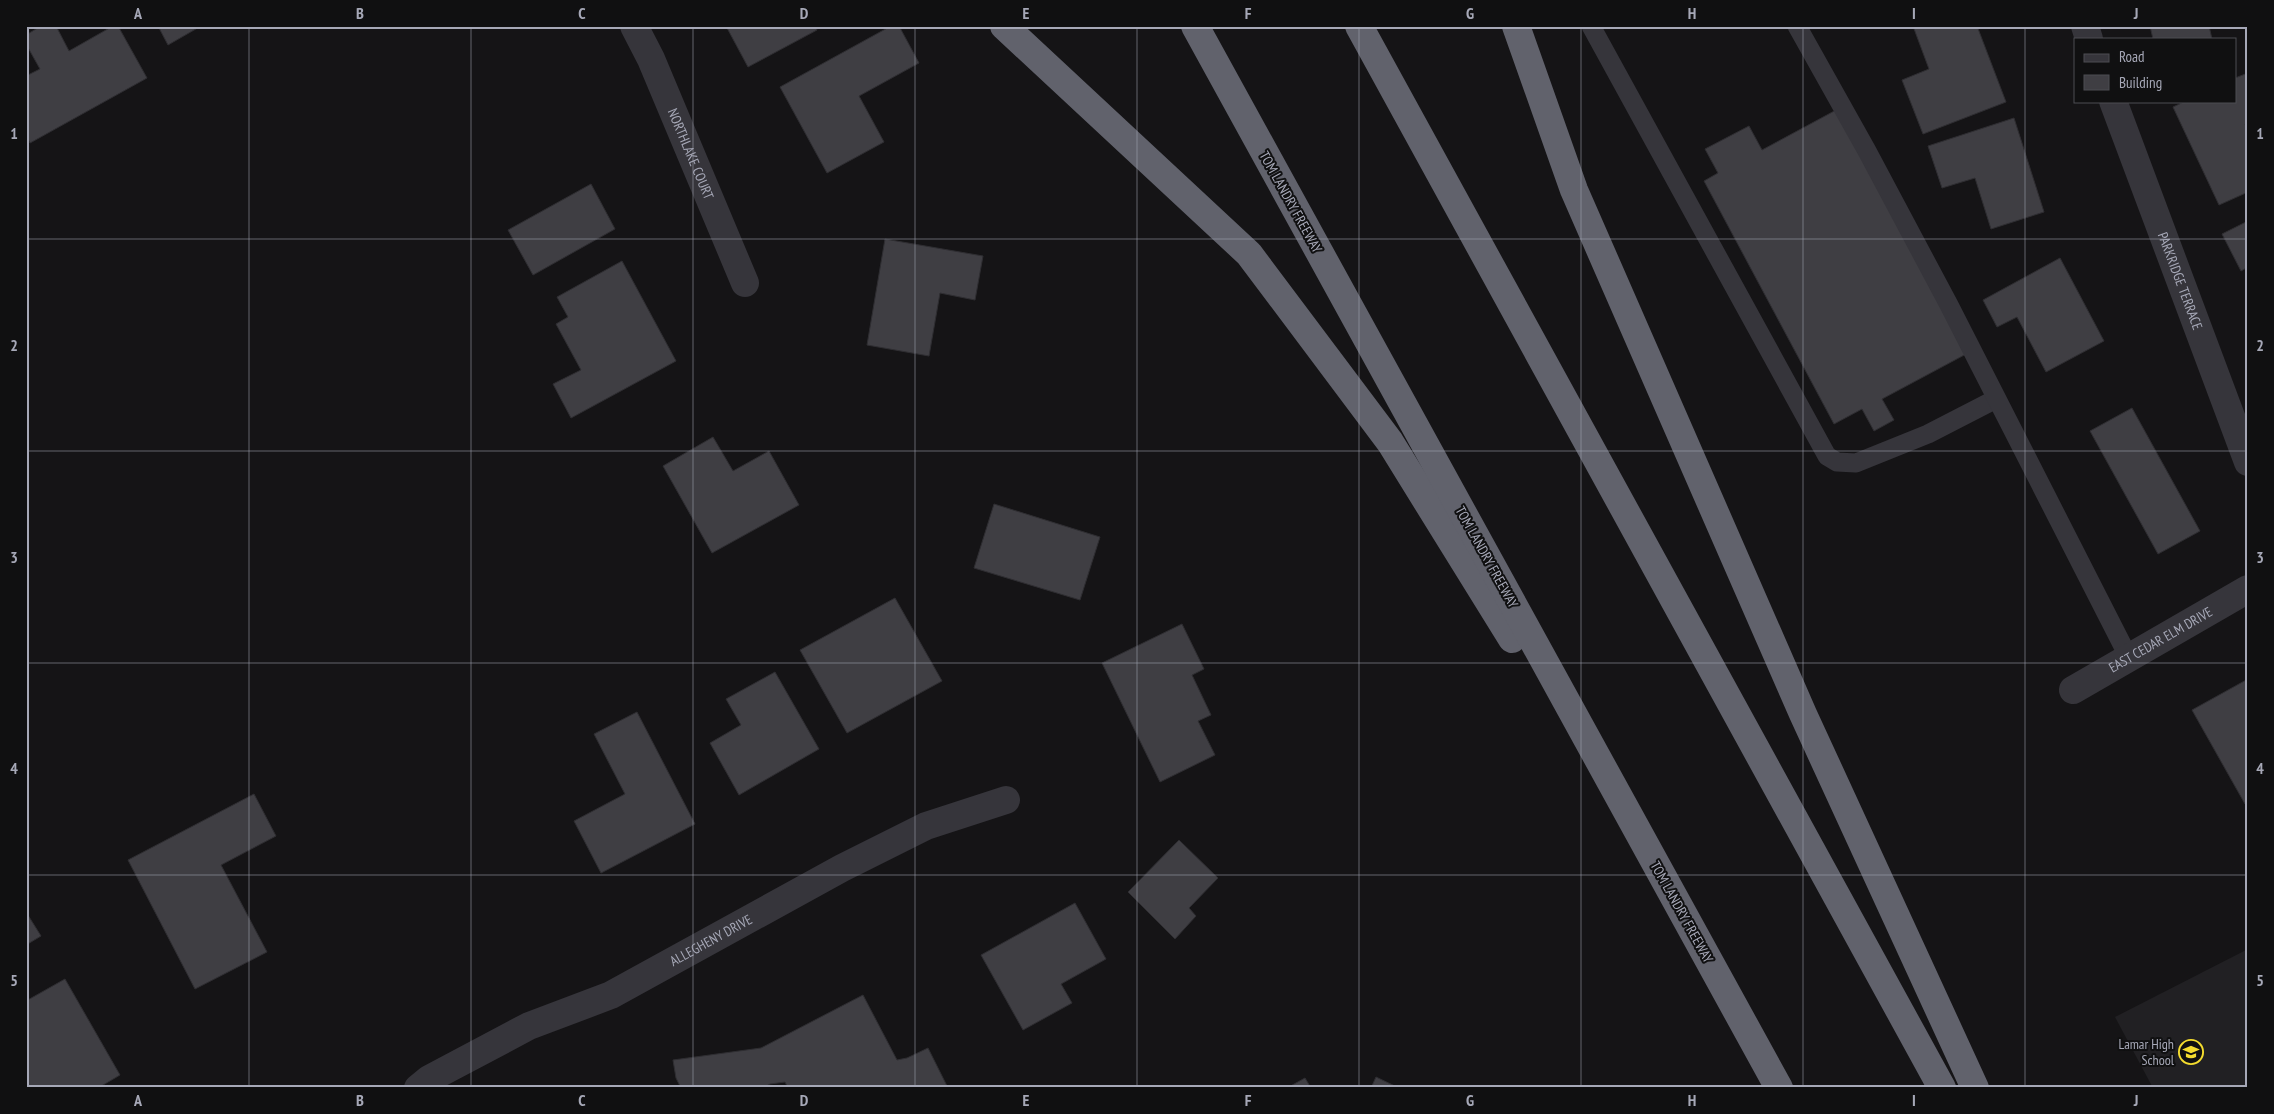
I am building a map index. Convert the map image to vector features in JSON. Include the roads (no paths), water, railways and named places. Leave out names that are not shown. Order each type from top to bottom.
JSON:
[{"type":"highway","points":[[1004,26],[1248,254],[1390,442],[1701,946]]},
{"type":"highway","name":"TOM LANDRY FREEWAY","points":[[1195,26],[1779,1088]]},
{"type":"highway","points":[[1359,26],[1942,1088]]},
{"type":"highway","points":[[1516,26],[1574,190],[1803,714],[1975,1088]]},
{"type":"street","name":"NORTHLAKE COURT","points":[[634,26],[654,68],[745,283]]},
{"type":"street","points":[[2085,26],[2090,38]]},
{"type":"street","name":"PARKRIDGE TERRACE","points":[[2113,102],[2248,462]]},
{"type":"street","name":"EAST CEDAR ELM DRIVE","points":[[2073,690],[2248,588]]},
{"type":"street","name":"ALLEGHENY DRIVE","points":[[418,1088],[429,1079],[529,1026],[611,995],[842,868],[926,826],[1006,800]]},
{"type":"lane","points":[[1591,26],[1827,456],[1837,462],[1856,463],[1928,434],[1996,399]]},
{"type":"lane","points":[[1797,26],[1913,236],[2129,658]]},
{"type":"place","name":"Lamar High School","points":[[2191,1052]]}]
